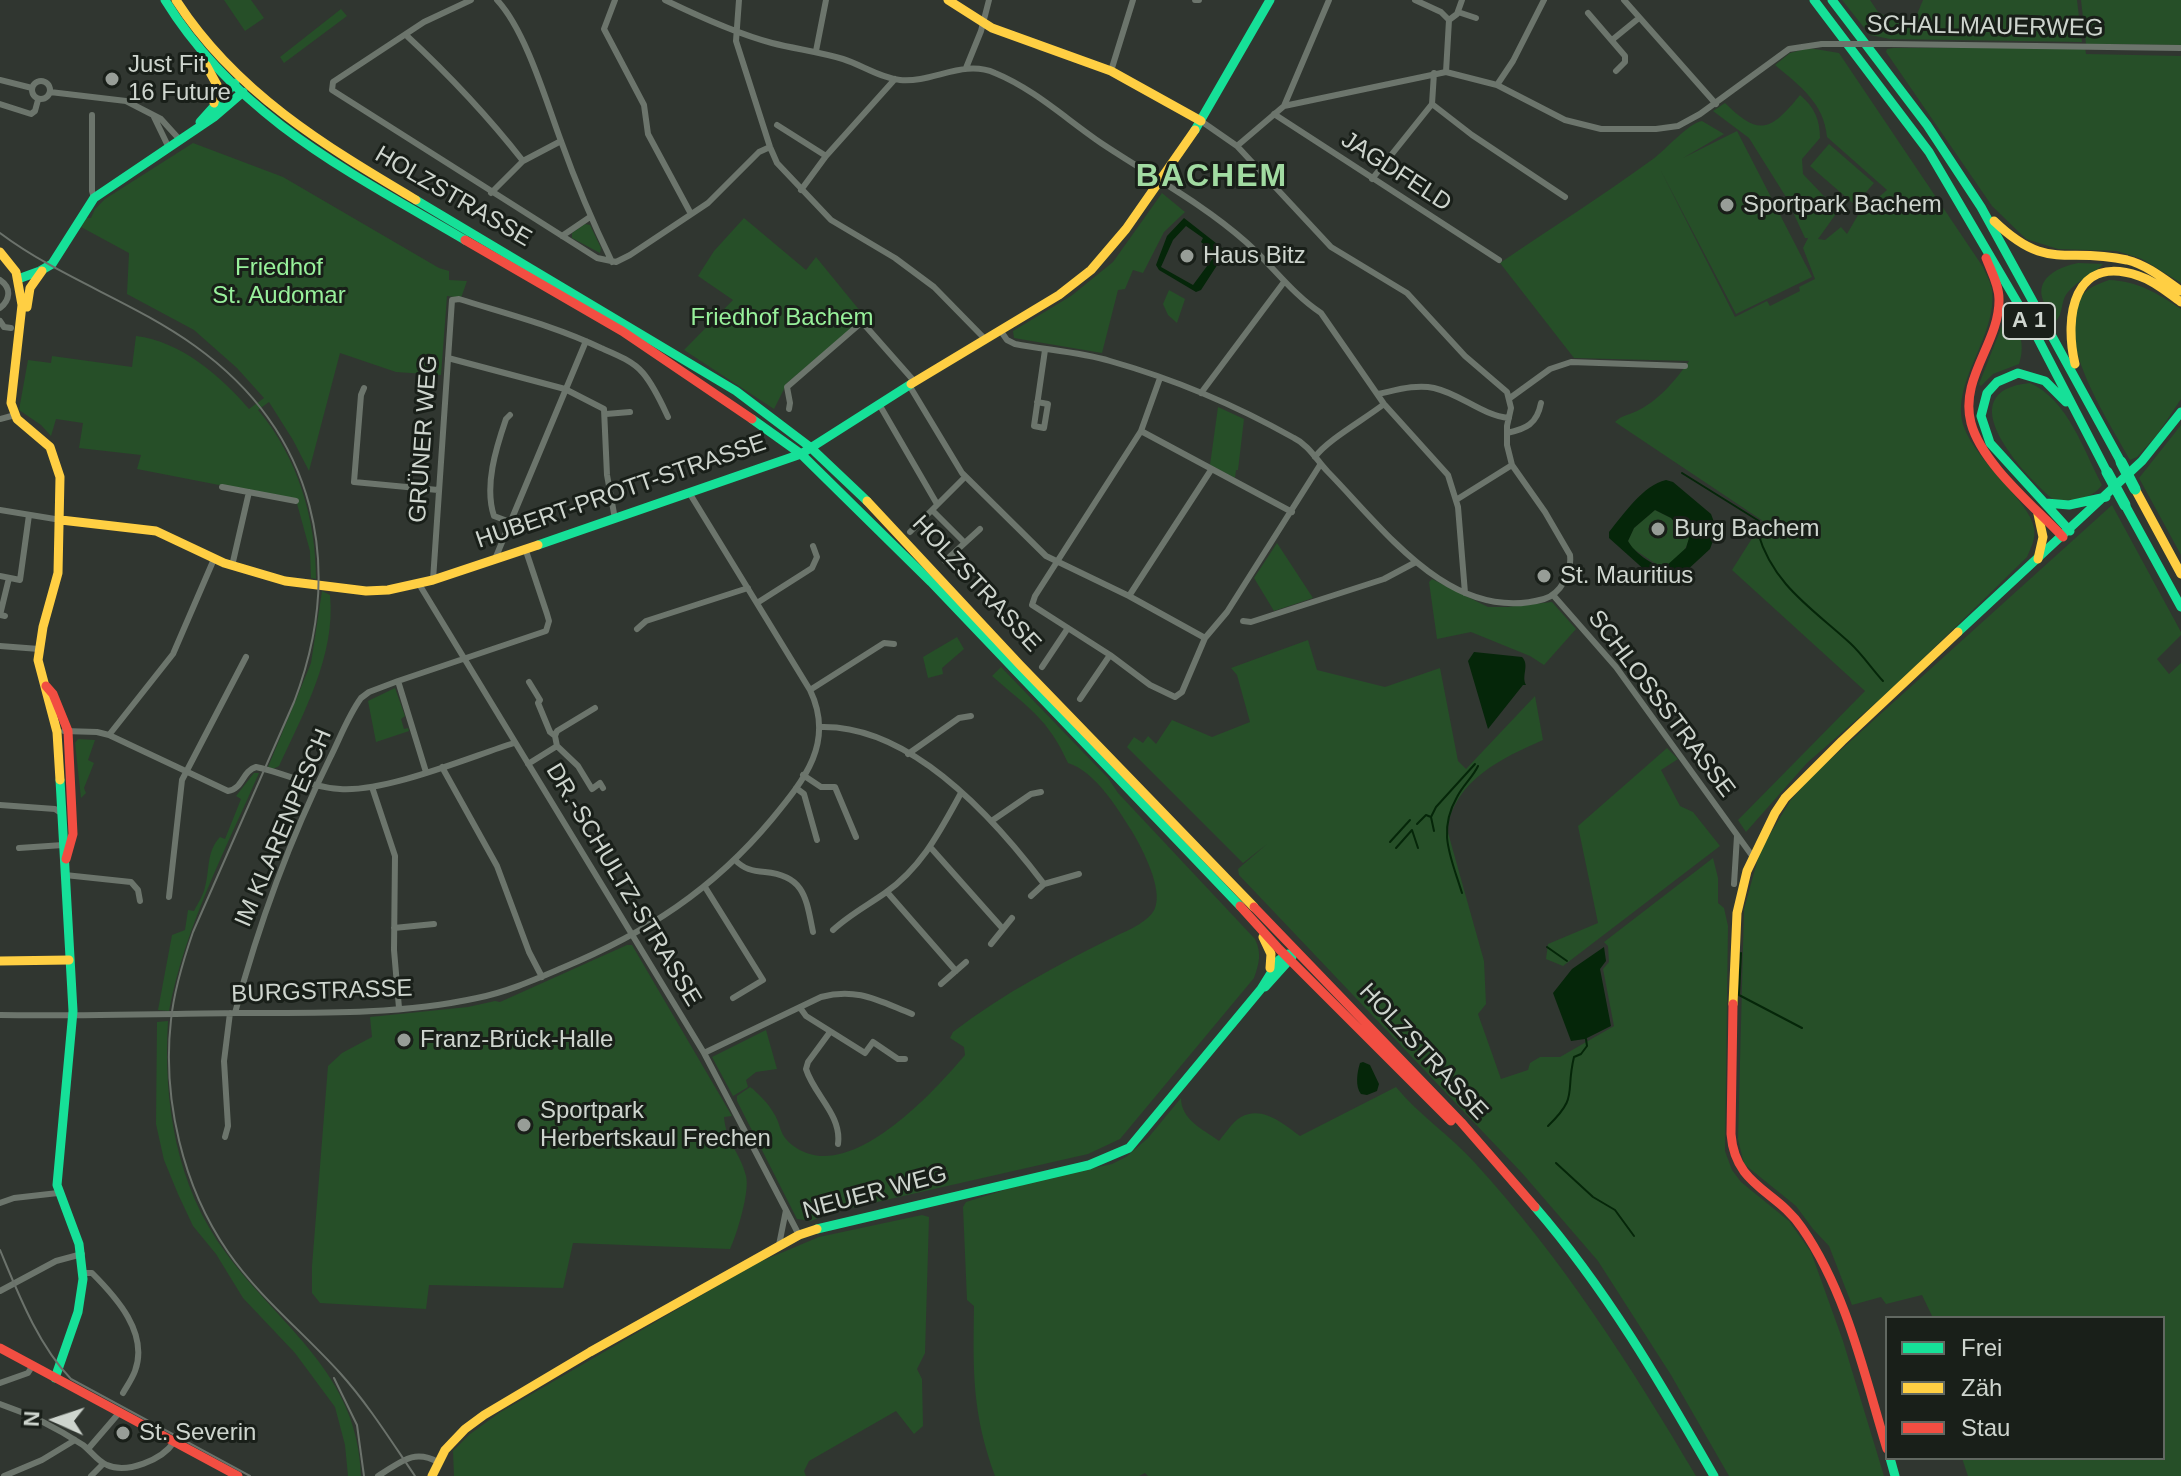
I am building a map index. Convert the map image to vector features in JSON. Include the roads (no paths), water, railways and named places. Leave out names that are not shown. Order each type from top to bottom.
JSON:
[{"type":"main road","name":"HOLZSTRASSE","points":[[165,0],[201,54],[217,85],[213,106]]},
{"type":"main road","name":"HOLZSTRASSE","points":[[176,0],[240,86]]},
{"type":"main road","points":[[948,0],[983,23],[1111,71],[1201,121]]},
{"type":"main road","name":"HUBERT-PROTT-STRASSE","points":[[61,520],[156,531],[232,566],[285,581],[366,591],[390,590],[433,580],[690,494],[806,450],[984,338],[1059,295],[1091,270],[1126,229],[1201,121],[1270,0]]},
{"type":"main road","name":"A 1","points":[[1814,0],[1929,152],[1973,223],[2181,607]]},
{"type":"main road","name":"A 1","points":[[1832,0],[1927,125],[1981,207],[2181,574]]},
{"type":"main road","name":"HOLZSTRASSE","points":[[201,54],[240,86],[284,130],[323,157],[622,331],[806,450],[890,523],[1307,976],[1459,1128],[1476,1141]]},
{"type":"main road","points":[[192,131],[213,106],[240,86]]},
{"type":"main road","points":[[16,330],[30,288],[60,253],[80,215],[94,198],[214,117],[240,86]]},
{"type":"main road","points":[[1981,207],[2024,249],[2043,256],[2128,260],[2148,268],[2181,291]]},
{"type":"main road","points":[[1973,223],[1999,299],[1994,332],[1973,382],[1968,405],[1970,422],[1986,451],[2040,504],[2075,506],[2106,497]]},
{"type":"main road","points":[[0,252],[8,259],[18,279],[22,305],[16,330],[10,397],[15,415],[45,441],[55,455],[60,477],[58,573],[39,649],[39,664],[46,686],[53,694],[62,732],[67,814],[63,845],[73,1016],[58,1193],[82,1254],[85,1273],[81,1305],[55,1378]]},
{"type":"main road","points":[[18,279],[42,271]]},
{"type":"main road","points":[[2082,388],[2069,346],[2067,326],[2070,308],[2083,285],[2095,276],[2122,272],[2148,280],[2181,302]]},
{"type":"main road","points":[[2066,534],[1990,443],[1981,416],[1987,393],[2006,376],[2018,373],[2045,381],[2081,421]]},
{"type":"main road","points":[[1885,1442],[1829,1270],[1800,1224],[1739,1168],[1732,1147],[1735,939],[1741,893],[1763,833],[1785,798],[2106,497],[2142,461],[2181,412]]},
{"type":"main road","name":"HOLZSTRASSE","points":[[806,450],[1200,861],[1255,924],[1335,992],[1476,1141]]},
{"type":"main road","points":[[2038,559],[2043,537],[2040,504]]},
{"type":"main road","points":[[65,869],[73,834],[67,814]]},
{"type":"main road","points":[[1255,924],[1271,954],[1272,975],[1289,973],[1307,976]]},
{"type":"main road","name":"NEUER WEG","points":[[432,1476],[445,1450],[484,1415],[799,1235],[834,1223],[1089,1165],[1129,1148],[1290,955]]},
{"type":"main road","points":[[0,961],[69,960]]},
{"type":"main road","points":[[1476,1141],[1546,1219],[1602,1291],[1714,1476]]},
{"type":"main road","points":[[0,1348],[238,1476]]},
{"type":"street","points":[[471,0],[424,22],[333,82],[330,87],[334,93],[597,258],[620,262],[713,198],[759,152],[770,147]]},
{"type":"street","points":[[497,0],[532,63],[590,217],[612,262]]},
{"type":"street","points":[[615,0],[604,29],[644,105],[648,134],[691,214]]},
{"type":"street","points":[[665,0],[737,32],[857,63],[895,79],[920,79],[966,68],[982,69],[1001,76],[1048,104],[1080,129],[1230,229],[1321,313],[1384,404],[1448,475],[1456,500],[1465,593]]},
{"type":"street","points":[[739,0],[736,41],[777,163],[831,220],[895,258],[934,287],[984,338]]},
{"type":"street","points":[[816,51],[826,0]]},
{"type":"street","points":[[966,68],[989,0]]},
{"type":"street","points":[[1111,71],[1133,0]]},
{"type":"street","points":[[1284,106],[1329,0]]},
{"type":"street","points":[[1415,0],[1441,12],[1449,20]]},
{"type":"street","points":[[1446,72],[1449,20],[1458,12],[1462,0]]},
{"type":"street","points":[[1497,85],[1544,0]]},
{"type":"street","points":[[1237,146],[1284,106],[1434,73],[1446,72],[1497,85],[1565,120],[1601,129],[1635,131],[1678,126],[1716,104],[1624,0]]},
{"type":"street","points":[[1458,12],[1476,18]]},
{"type":"street","points":[[1588,13],[1625,56],[1625,62],[1616,71]]},
{"type":"street","points":[[1612,40],[1639,18]]},
{"type":"street","points":[[406,35],[450,75],[523,161]]},
{"type":"street","name":"SCHALLMAUERWEG","points":[[1716,104],[1789,49],[1822,44],[2181,48]]},
{"type":"street","points":[[1372,179],[1432,104],[1434,73]]},
{"type":"street","points":[[801,190],[826,156],[895,79]]},
{"type":"street","points":[[0,80],[32,88]]},
{"type":"street","points":[[43,81],[48,84],[50,92],[47,98],[38,100],[33,96],[32,88],[36,82],[43,81]]},
{"type":"street","points":[[50,92],[126,101],[161,119],[180,140]]},
{"type":"street","points":[[0,104],[31,114],[38,100]]},
{"type":"street","points":[[1432,104],[1472,135],[1565,197]]},
{"type":"street","name":"JAGDFELD","points":[[1274,114],[1499,260]]},
{"type":"street","points":[[92,115],[94,198]]},
{"type":"street","points":[[154,117],[169,148]]},
{"type":"street","points":[[1000,330],[1009,342],[1110,361],[1201,393],[1297,439],[1358,503],[1368,518],[1416,562],[1465,593],[1485,602],[1505,604],[1540,600],[1553,595],[1567,576],[1570,555],[1512,465],[1507,433],[1510,398],[1502,386],[1465,356],[1407,293],[1331,247],[1237,146],[1201,121]]},
{"type":"street","points":[[777,125],[826,156]]},
{"type":"street","points":[[781,137],[791,135]]},
{"type":"street","points":[[491,193],[523,161],[561,141]]},
{"type":"street","points":[[562,236],[590,217]]},
{"type":"street","points":[[0,280],[7,286],[9,294],[0,308]]},
{"type":"street","points":[[1201,393],[1284,282]]},
{"type":"street","name":"GRÜNER WEG","points":[[433,580],[452,300],[459,299],[525,318],[586,341]]},
{"type":"street","points":[[0,321],[4,327],[16,330]]},
{"type":"street","points":[[789,409],[787,387],[862,322],[911,383],[965,477],[1046,556],[1129,596],[1205,638]]},
{"type":"street","points":[[495,559],[586,341],[642,372],[657,393],[668,417]]},
{"type":"street","points":[[1037,402],[1045,350]]},
{"type":"street","points":[[448,358],[565,389],[599,405],[606,414],[606,465],[615,519]]},
{"type":"street","points":[[1510,398],[1550,369],[1564,363],[1582,361],[1685,366]]},
{"type":"street","points":[[1160,378],[1141,431],[1032,605],[1150,685],[1172,696],[1179,696],[1205,638],[1292,512],[1320,465]]},
{"type":"street","points":[[1378,394],[1415,387],[1432,388],[1495,417],[1509,418]]},
{"type":"street","points":[[364,388],[354,482],[438,490]]},
{"type":"street","points":[[1507,433],[1529,427],[1538,416],[1541,403]]},
{"type":"street","points":[[879,404],[937,504]]},
{"type":"street","points":[[1315,457],[1325,445],[1361,423],[1384,404]]},
{"type":"street","points":[[606,414],[630,412]]},
{"type":"street","points":[[0,419],[15,415]]},
{"type":"street","points":[[510,415],[506,419],[494,460],[492,503],[494,516],[510,522]]},
{"type":"street","points":[[1141,431],[1292,512]]},
{"type":"street","points":[[1456,500],[1512,465]]},
{"type":"street","points":[[1129,596],[1211,470]]},
{"type":"street","points":[[910,532],[965,477]]},
{"type":"street","points":[[222,487],[296,501]]},
{"type":"street","points":[[232,566],[249,492]]},
{"type":"street","points":[[690,494],[810,690],[819,709],[821,727],[858,729],[884,739],[908,754],[993,820],[1044,884]]},
{"type":"street","points":[[0,510],[61,520]]},
{"type":"street","points":[[932,510],[964,542]]},
{"type":"street","points":[[0,576],[20,580],[29,515]]},
{"type":"street","points":[[945,561],[980,529]]},
{"type":"street","points":[[757,603],[812,568],[817,557],[813,546]]},
{"type":"street","name":"IM KLARENPESCH","points":[[225,1137],[228,1126],[224,1061],[232,1013],[262,923],[316,786],[361,698],[369,692],[541,634],[548,627],[547,614],[525,548]]},
{"type":"street","points":[[109,735],[173,654],[214,559]]},
{"type":"street","points":[[1243,621],[1251,622],[1384,579],[1416,562]]},
{"type":"street","points":[[5,616],[0,615],[9,578]]},
{"type":"street","name":"DR.-SCHULTZ-STRASSE","points":[[419,584],[704,1053],[799,1235]]},
{"type":"street","points":[[637,629],[646,621],[748,588]]},
{"type":"street","name":"SCHLOSSSTRASSE","points":[[1553,595],[1616,667],[1753,857]]},
{"type":"street","points":[[1042,667],[1068,628]]},
{"type":"street","points":[[810,690],[884,643],[894,644]]},
{"type":"street","points":[[0,646],[39,649]]},
{"type":"street","points":[[1080,699],[1110,655]]},
{"type":"street","points":[[169,897],[184,773],[246,657]]},
{"type":"street","points":[[398,681],[426,772]]},
{"type":"street","points":[[529,682],[540,700],[538,703],[550,732],[555,736]]},
{"type":"street","points":[[595,708],[557,731],[555,736],[557,746],[578,766],[592,789],[600,783],[603,788]]},
{"type":"street","points":[[908,754],[959,718],[971,716]]},
{"type":"street","name":"BURGSTRASSE","points":[[0,1015],[305,1014],[475,999],[517,987],[632,935],[664,917],[705,887],[735,860],[796,788],[817,749],[821,727]]},
{"type":"street","points":[[62,732],[109,735],[184,773],[228,791],[235,790],[247,771],[256,767],[316,786],[340,789],[372,787],[514,743]]},
{"type":"street","points":[[528,764],[557,746]]},
{"type":"street","points":[[442,767],[497,866],[529,952],[542,977]]},
{"type":"street","points":[[803,775],[821,787],[834,786],[856,837]]},
{"type":"street","points":[[372,787],[395,856],[394,928],[399,1008]]},
{"type":"street","points":[[796,788],[804,794],[817,840]]},
{"type":"street","points":[[993,820],[1031,794],[1041,792]]},
{"type":"street","points":[[833,930],[910,873],[931,848],[961,793]]},
{"type":"street","points":[[0,805],[55,809],[67,814]]},
{"type":"street","points":[[1734,884],[1737,836]]},
{"type":"street","points":[[19,848],[63,845]]},
{"type":"street","points":[[931,848],[1003,929]]},
{"type":"street","points":[[735,860],[748,870],[779,874],[799,886],[813,932]]},
{"type":"street","points":[[65,869],[131,882],[138,890],[140,901]]},
{"type":"street","points":[[1031,896],[1044,884],[1079,874]]},
{"type":"street","points":[[705,887],[763,980],[733,998]]},
{"type":"street","points":[[887,892],[956,971]]},
{"type":"street","points":[[991,944],[1012,918]]},
{"type":"street","points":[[394,928],[434,924]]},
{"type":"street","points":[[941,984],[966,962]]},
{"type":"street","points":[[704,1053],[821,997],[850,992],[912,1014]]},
{"type":"street","points":[[801,1009],[806,1016],[865,1053],[873,1042],[898,1059],[905,1059]]},
{"type":"street","points":[[830,1032],[806,1069],[840,1133],[838,1144]]},
{"type":"street","points":[[0,1203],[14,1198],[58,1193]]},
{"type":"street","points":[[779,1245],[786,1210]]},
{"type":"street","points":[[0,1291],[56,1261],[82,1254]]},
{"type":"street","points":[[85,1273],[92,1273],[119,1301],[135,1337],[138,1350],[136,1370],[123,1393]]},
{"type":"street","points":[[0,1383],[28,1373],[33,1365]]},
{"type":"street","points":[[0,1404],[39,1418],[88,1449],[103,1464],[117,1467],[141,1464],[166,1452],[174,1442]]},
{"type":"street","points":[[88,1449],[119,1413]]},
{"type":"street","points":[[4,1476],[42,1460],[75,1440]]},
{"type":"street","points":[[378,1476],[416,1455],[424,1455],[438,1462]]},
{"type":"street","points":[[91,1476],[103,1464]]},
{"type":"waterway","points":[[1682,473],[1759,521],[1759,530]]},
{"type":"waterway","points":[[1758,533],[1784,582],[1854,647],[1883,681]]},
{"type":"waterway","points":[[1417,824],[1426,815],[1431,817],[1436,807],[1475,764]]},
{"type":"waterway","points":[[1462,893],[1450,856],[1448,822],[1457,797],[1478,766]]},
{"type":"waterway","points":[[1431,817],[1434,831]]},
{"type":"waterway","points":[[1390,842],[1410,820]]},
{"type":"waterway","points":[[1396,848],[1412,830],[1418,848]]},
{"type":"waterway","points":[[1547,947],[1567,961]]},
{"type":"waterway","points":[[1741,953],[1739,995],[1802,1028]]},
{"type":"waterway","points":[[1548,1126],[1564,1108],[1574,1057],[1587,1046],[1586,1039]]},
{"type":"waterway","points":[[1556,1163],[1593,1197],[1615,1210],[1634,1236]]},
{"type":"tram line","points":[[0,1250],[39,1335],[71,1379],[250,1476]]},
{"type":"railway","points":[[0,233],[47,263],[172,330],[236,381],[269,419],[293,461],[309,506],[317,553],[317,601],[310,651],[294,702],[193,932],[179,976],[172,1009],[169,1050],[173,1111],[188,1171],[212,1227],[228,1252],[254,1284],[350,1385],[415,1476]]},
{"type":"railway","points":[[334,1378],[357,1425],[364,1476]]},
{"type":"place","name":"Just Fit 16 Future","points":[[112,79]]},
{"type":"place","name":"Sportpark Bachem","points":[[1727,205]]},
{"type":"place","name":"Haus Bitz","points":[[1187,256]]},
{"type":"place","name":"Burg Bachem","points":[[1658,529]]},
{"type":"place","name":"St. Mauritius","points":[[1544,576]]},
{"type":"place","name":"Franz-Brück-Halle","points":[[404,1040]]},
{"type":"place","name":"Sportpark Herbertskaul Frechen","points":[[524,1125]]},
{"type":"place","name":"St. Severin","points":[[123,1433]]},
{"type":"district","name":"BACHEM","points":[[1212,177]]},
{"type":"park label","name":"Friedhof St. Audomar","points":[[279,282]]},
{"type":"park label","name":"Friedhof Bachem","points":[[782,318]]}]
